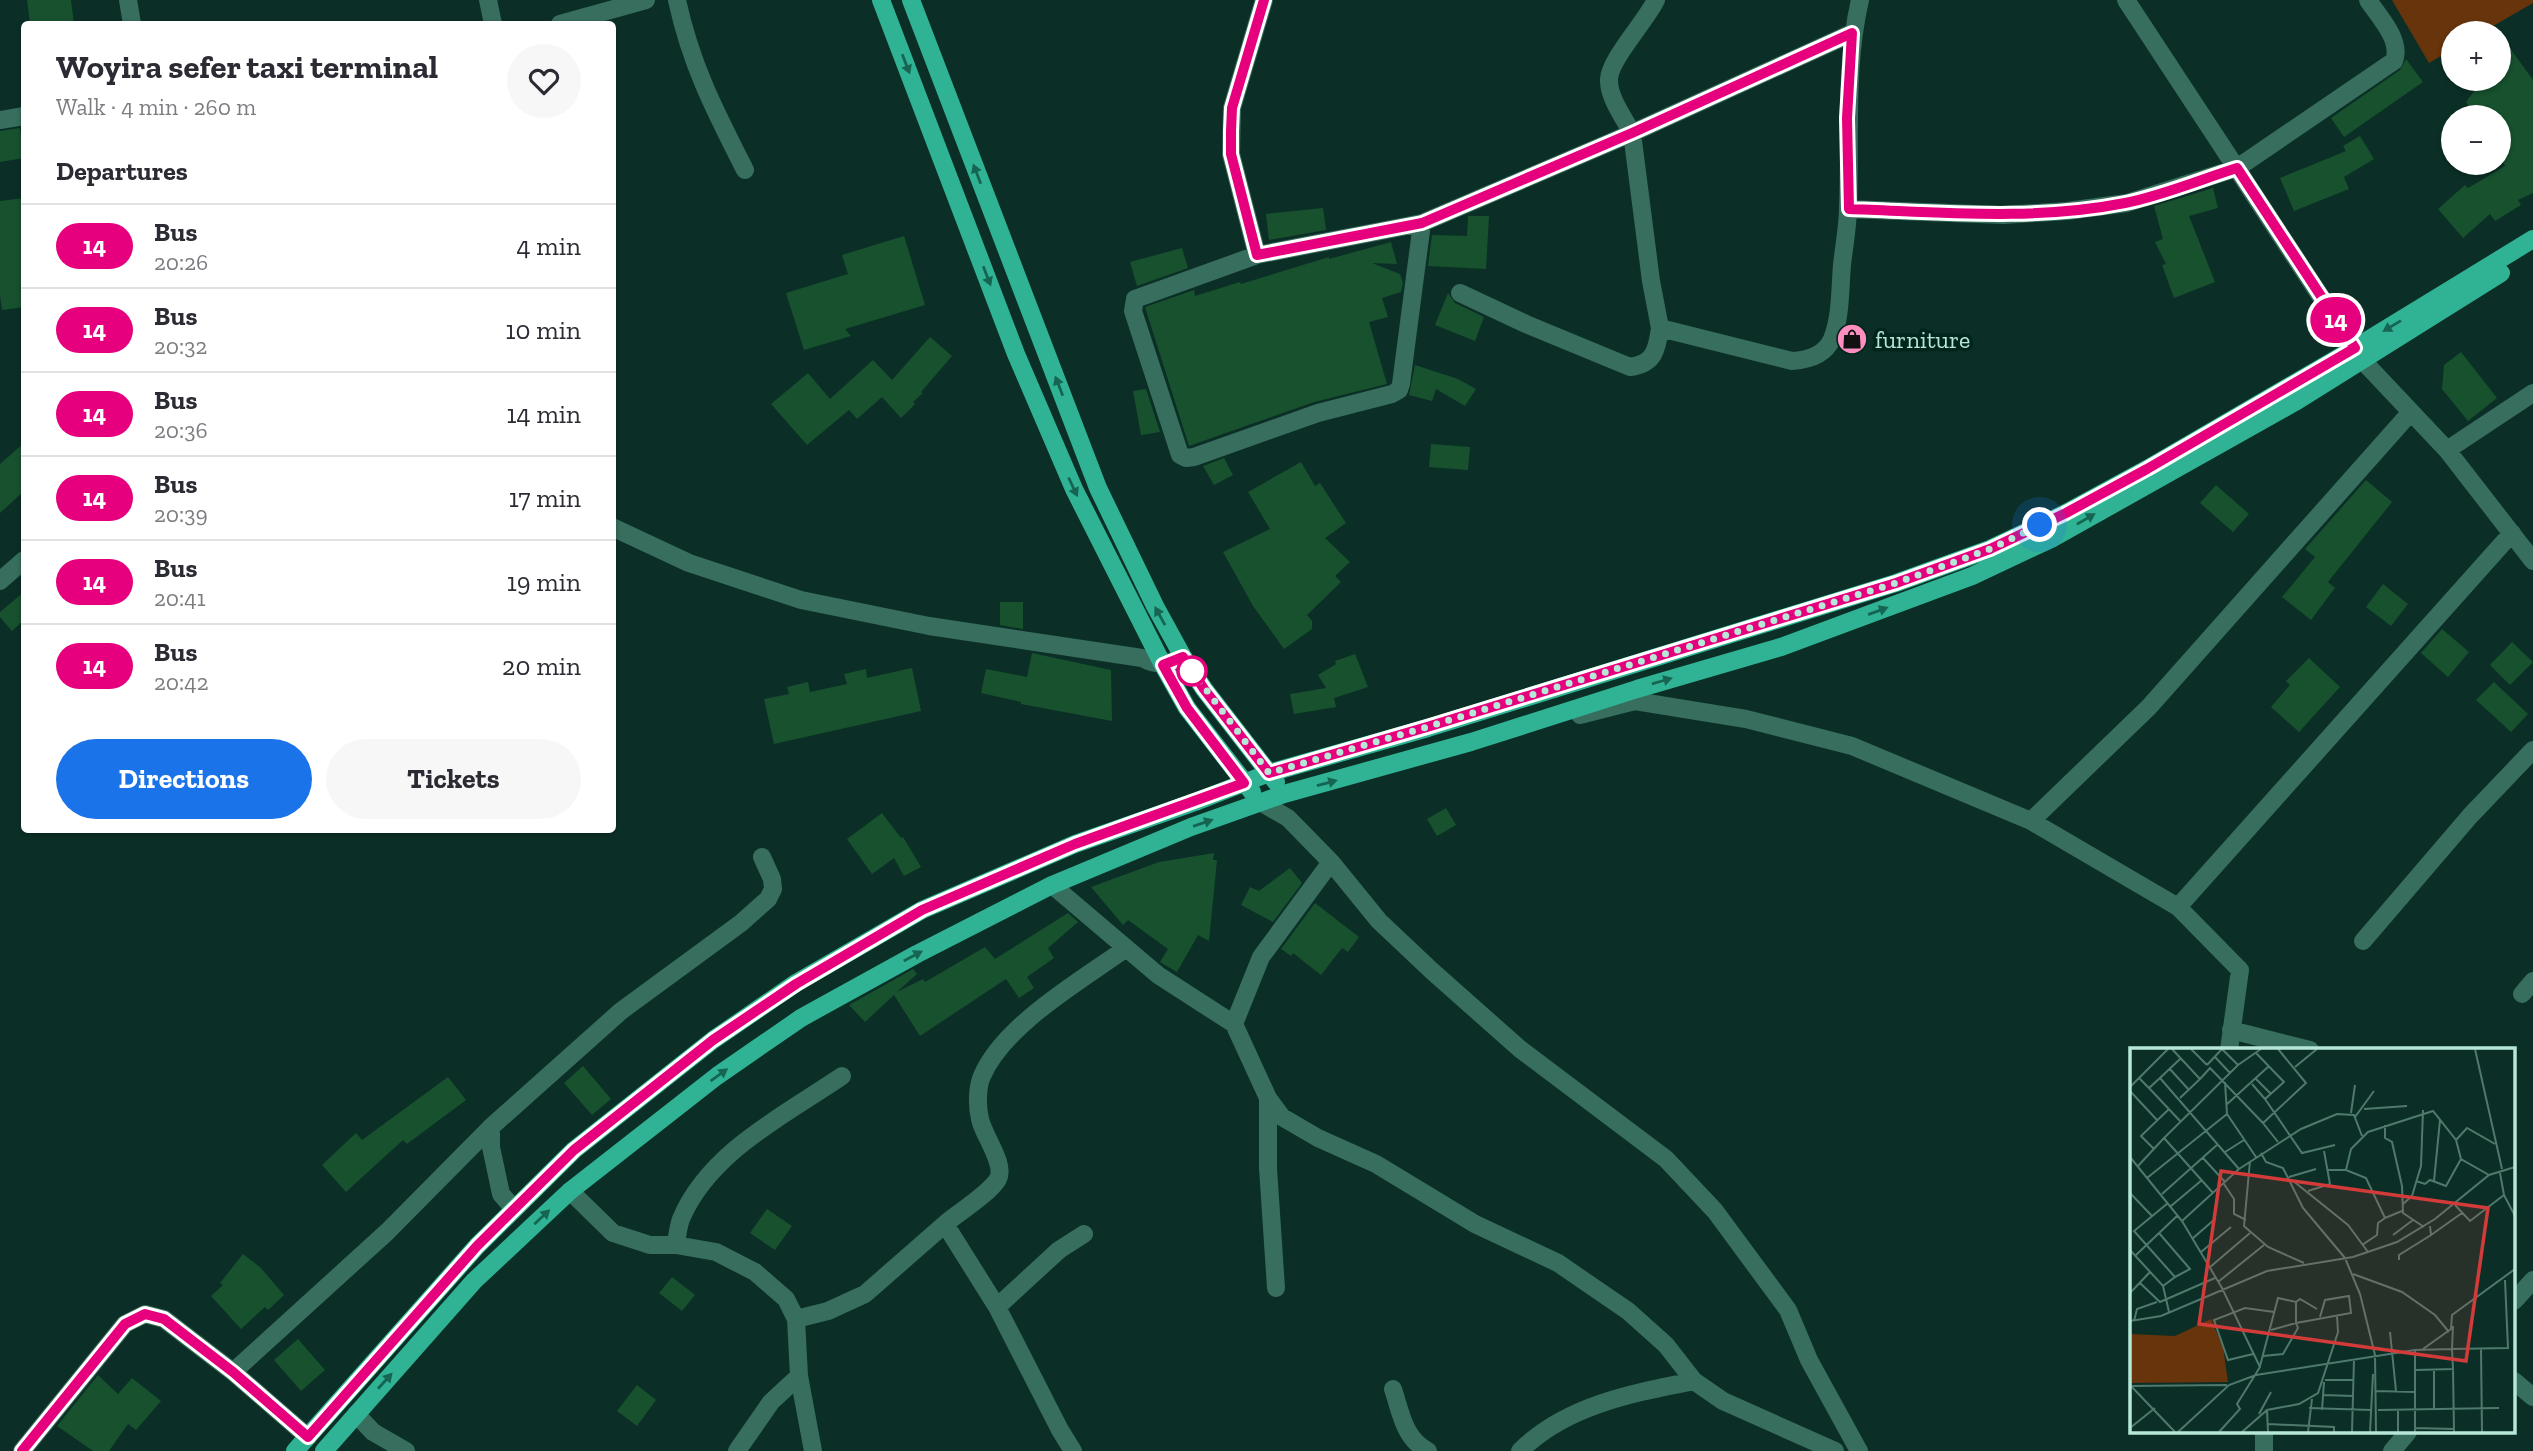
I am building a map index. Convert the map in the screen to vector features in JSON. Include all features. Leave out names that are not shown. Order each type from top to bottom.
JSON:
[{"type":"main road","points":[[881,0],[1016,354],[1074,489],[1187,708],[1262,803]]},
{"type":"main road","points":[[911,0],[1098,488],[1183,657],[1284,794]]},
{"type":"main road","points":[[324,1451],[474,1281],[570,1191],[717,1076],[801,1018],[917,954],[1052,885],[1145,844],[1284,794],[1471,742],[1781,647],[1972,576],[2053,538],[2295,402],[2359,354],[2533,239]]},
{"type":"main road","points":[[295,1451],[477,1246],[574,1150],[713,1040],[796,984],[922,910],[1075,844],[1269,773],[1896,583],[1990,549],[2066,513],[2359,354],[2533,251]]},
{"type":"street","points":[[128,0],[132,21]]},
{"type":"street","points":[[488,0],[492,21]]},
{"type":"street","points":[[571,21],[646,0]]},
{"type":"street","points":[[677,0],[686,41],[706,94],[745,170]]},
{"type":"street","points":[[1257,255],[1231,154],[1231,142],[1232,108],[1264,0]]},
{"type":"street","points":[[1460,293],[1630,367],[1642,365],[1653,356],[1660,328],[1651,281],[1632,133],[1611,93],[1608,78],[1614,62],[1656,0]]},
{"type":"street","points":[[1660,328],[1792,361],[1807,360],[1820,353],[1832,340],[1838,312],[1849,209],[1847,118],[1852,33],[1860,0]]},
{"type":"street","points":[[2126,0],[2359,354],[2410,413],[2447,450],[2533,561]]},
{"type":"street","points":[[1849,209],[2003,215],[2067,211],[2127,203],[2237,168],[2394,61],[2396,43],[2368,0]]},
{"type":"street","points":[[1422,223],[1399,390],[1318,413],[1194,457],[1186,458],[1180,455],[1133,311],[1135,299],[1257,255],[1422,223],[1632,133],[1852,33]]},
{"type":"street","points":[[0,120],[21,117]]},
{"type":"street","points":[[2447,450],[2533,393]]},
{"type":"street","points":[[2031,821],[2149,707],[2410,413]]},
{"type":"street","points":[[616,529],[689,563],[801,600],[929,626],[1142,658],[1152,664],[1163,665],[1183,657]]},
{"type":"street","points":[[2178,907],[2511,533]]},
{"type":"street","points":[[0,581],[21,563]]},
{"type":"street","points":[[1471,742],[1635,701],[1746,719],[1852,746],[2031,821],[2178,907],[2240,970],[2228,1048]]},
{"type":"street","points":[[2363,941],[2470,816],[2533,750]]},
{"type":"street","points":[[1284,794],[1288,818]]},
{"type":"street","points":[[1262,803],[1288,818],[1331,862],[1379,921],[1433,971],[1521,1049],[1666,1159],[1715,1210],[1788,1310],[1809,1360],[1859,1451]]},
{"type":"street","points":[[233,1372],[387,1232],[491,1127],[621,1011],[741,923],[768,899],[773,889],[772,879],[762,857]]},
{"type":"street","points":[[1234,1024],[1261,957],[1331,862]]},
{"type":"street","points":[[1052,885],[1158,975],[1234,1024],[1268,1098],[1282,1117],[1318,1138],[1376,1164],[1475,1224],[1558,1263],[1628,1311],[1667,1345],[1694,1381],[1723,1401],[1835,1451]]},
{"type":"street","points":[[796,1320],[828,1311],[865,1294],[1000,1177],[1000,1167],[980,1120],[981,1079],[993,1057],[1030,1018],[1125,949]]},
{"type":"street","points":[[2231,1031],[2302,1048]]},
{"type":"street","points":[[676,1245],[681,1220],[708,1175],[732,1152],[842,1076]]},
{"type":"street","points":[[1268,1098],[1268,1168],[1276,1288]]},
{"type":"street","points":[[491,1127],[491,1147],[501,1194],[514,1209]]},
{"type":"street","points":[[570,1191],[613,1233],[650,1245],[676,1245],[716,1252],[754,1272],[786,1299],[796,1320],[799,1376],[813,1451]]},
{"type":"street","points":[[945,1224],[997,1307],[1073,1451]]},
{"type":"street","points":[[997,1307],[1059,1250],[1084,1234]]},
{"type":"street","points":[[2516,1299],[2533,1280]]},
{"type":"street","points":[[22,1451],[125,1324],[145,1314],[164,1319],[233,1372],[308,1437]]},
{"type":"street","points":[[737,1451],[771,1402],[799,1376]]},
{"type":"street","points":[[1520,1451],[1531,1440],[1578,1412],[1632,1393],[1694,1381]]},
{"type":"street","points":[[2516,1383],[2533,1397]]},
{"type":"street","points":[[1393,1389],[1409,1436],[1417,1445],[1428,1451]]},
{"type":"street","points":[[356,1414],[373,1432],[407,1451]]},
{"type":"street","points":[[2392,1451],[2406,1434]]},
{"type":"shaded area","points":[[2392,0],[2533,0],[2533,3],[2502,21],[2441,21],[2441,56],[2429,63]]},
{"type":"building","points":[[27,0],[71,0],[74,21],[30,21]]},
{"type":"building","points":[[2511,50],[2533,80],[2533,193],[2518,200],[2521,205],[2495,221],[2490,214],[2463,238],[2438,209],[2465,185],[2468,188],[2490,175],[2511,175],[2511,105],[2468,105],[2466,102],[2474,91],[2511,91]]},
{"type":"building","points":[[2406,59],[2423,82],[2344,137],[2331,118],[2400,70]]},
{"type":"building","points":[[20,128],[21,158],[0,162],[0,131]]},
{"type":"building","points":[[2360,136],[2374,159],[2344,177],[2349,189],[2294,211],[2280,178],[2346,151],[2343,146]]},
{"type":"building","points":[[2213,188],[2218,208],[2189,216],[2215,282],[2174,298],[2162,265],[2166,264],[2155,242],[2163,239],[2154,206]]},
{"type":"building","points":[[21,198],[21,307],[2,310],[0,295],[0,201]]},
{"type":"building","points":[[1323,208],[1326,230],[1269,240],[1266,214]]},
{"type":"building","points":[[1468,216],[1489,216],[1486,269],[1428,266],[1432,235],[1467,236]]},
{"type":"building","points":[[904,236],[925,305],[845,329],[851,336],[804,350],[786,293],[848,274],[842,255]]},
{"type":"building","points":[[1391,242],[1397,264],[1372,263],[1400,274],[1403,283],[1401,292],[1382,298],[1388,317],[1369,322],[1387,384],[1314,402],[1189,446],[1145,307],[1194,290],[1195,296]]},
{"type":"building","points":[[1182,248],[1188,268],[1137,286],[1130,262]]},
{"type":"building","points":[[1448,293],[1455,303],[1484,317],[1475,341],[1435,325]]},
{"type":"building","points":[[930,337],[952,356],[901,418],[882,397],[857,419],[849,410],[807,445],[771,404],[808,373],[830,399],[873,360],[892,380]]},
{"type":"building","points":[[2461,352],[2497,398],[2468,421],[2442,389],[2444,365]]},
{"type":"building","points":[[1415,365],[1458,379],[1476,389],[1465,406],[1436,389],[1432,401],[1409,395]]},
{"type":"building","points":[[1146,389],[1160,432],[1141,435],[1133,391]]},
{"type":"building","points":[[1431,444],[1470,447],[1468,470],[1429,467]]},
{"type":"building","points":[[21,446],[21,494],[0,513],[0,464]]},
{"type":"building","points":[[1224,458],[1233,475],[1214,485],[1203,466]]},
{"type":"building","points":[[1301,462],[1315,486],[1320,483],[1346,523],[1325,538],[1350,562],[1335,576],[1341,582],[1307,615],[1312,621],[1312,629],[1284,649],[1253,606],[1223,552],[1270,529],[1248,492]]},
{"type":"building","points":[[2366,480],[2392,502],[2328,582],[2335,588],[2311,620],[2282,597],[2315,557],[2305,549]]},
{"type":"building","points":[[2216,485],[2249,514],[2233,532],[2200,503]]},
{"type":"building","points":[[2383,584],[2408,604],[2391,626],[2366,607]]},
{"type":"building","points":[[21,594],[21,623],[12,631],[0,617],[0,612]]},
{"type":"building","points":[[1000,602],[1023,602],[1023,629],[1000,625]]},
{"type":"building","points":[[2442,629],[2469,652],[2448,677],[2421,653]]},
{"type":"building","points":[[2512,642],[2533,662],[2510,685],[2490,665]]},
{"type":"building","points":[[1032,653],[1111,670],[1112,721],[1021,704],[981,693],[986,669],[1027,677]]},
{"type":"building","points":[[1355,654],[1368,687],[1334,698],[1336,707],[1294,714],[1290,694],[1326,688],[1318,675],[1336,664],[1335,661]]},
{"type":"building","points":[[2309,658],[2340,687],[2299,732],[2271,707],[2290,685],[2286,681]]},
{"type":"building","points":[[912,668],[921,711],[774,744],[764,699],[789,694],[787,687],[808,682],[810,692],[847,684],[844,674],[866,669],[867,678]]},
{"type":"building","points":[[2494,682],[2528,714],[2511,732],[2476,700]]},
{"type":"building","points":[[1446,808],[1456,825],[1437,836],[1427,819]]},
{"type":"building","points":[[882,813],[901,838],[903,837],[921,867],[904,876],[894,858],[872,874],[847,839]]},
{"type":"building","points":[[1214,853],[1213,860],[1217,860],[1209,941],[1198,935],[1177,972],[1160,962],[1168,949],[1128,920],[1123,925],[1091,887],[1159,862]]},
{"type":"building","points":[[1290,868],[1302,883],[1273,922],[1241,905],[1250,887],[1259,891]]},
{"type":"building","points":[[1315,903],[1359,937],[1348,952],[1342,948],[1321,975],[1293,953],[1291,956],[1281,949]]},
{"type":"building","points":[[1068,913],[1078,922],[1048,948],[1054,958],[1027,977],[1034,988],[1019,998],[1006,979],[920,1036],[894,995],[865,1022],[849,1005],[913,969],[917,974],[897,992],[923,979],[925,982],[985,947],[995,959]]},
{"type":"building","points":[[583,1066],[611,1099],[592,1115],[564,1083]]},
{"type":"building","points":[[448,1077],[466,1100],[407,1144],[403,1140],[346,1192],[322,1165],[356,1133],[362,1140]]},
{"type":"building","points":[[767,1209],[792,1226],[775,1250],[750,1233]]},
{"type":"building","points":[[243,1254],[260,1267],[284,1295],[268,1310],[265,1307],[241,1329],[211,1296],[223,1285],[220,1283]]},
{"type":"building","points":[[672,1277],[695,1295],[682,1311],[659,1293]]},
{"type":"building","points":[[298,1339],[325,1370],[301,1391],[274,1360]]},
{"type":"building","points":[[98,1375],[118,1394],[132,1378],[161,1401],[136,1430],[128,1424],[109,1451],[93,1451],[57,1426]]},
{"type":"building","points":[[637,1385],[656,1400],[637,1426],[617,1411]]},
{"type":"bus line","name":"14","points":[[22,1451],[125,1324],[145,1314],[164,1319],[233,1372],[308,1437],[477,1246],[574,1150],[713,1040],[796,984],[922,910],[1075,844],[1244,783],[1187,708],[1163,665],[1183,657],[1204,689],[1269,773],[1896,583],[1990,549],[2066,513],[2147,469],[2355,348],[2237,168],[2127,203],[2067,211],[2003,215],[1849,209],[1847,118],[1852,33],[1632,133],[1422,223],[1257,255],[1231,154],[1231,131],[1232,108],[1264,0]]},
{"type":"place","name":"furniture","points":[[1852,339]]},
{"type":"route","points":[[1192,671],[1269,773],[1896,583],[1990,549],[2040,525]]}]
